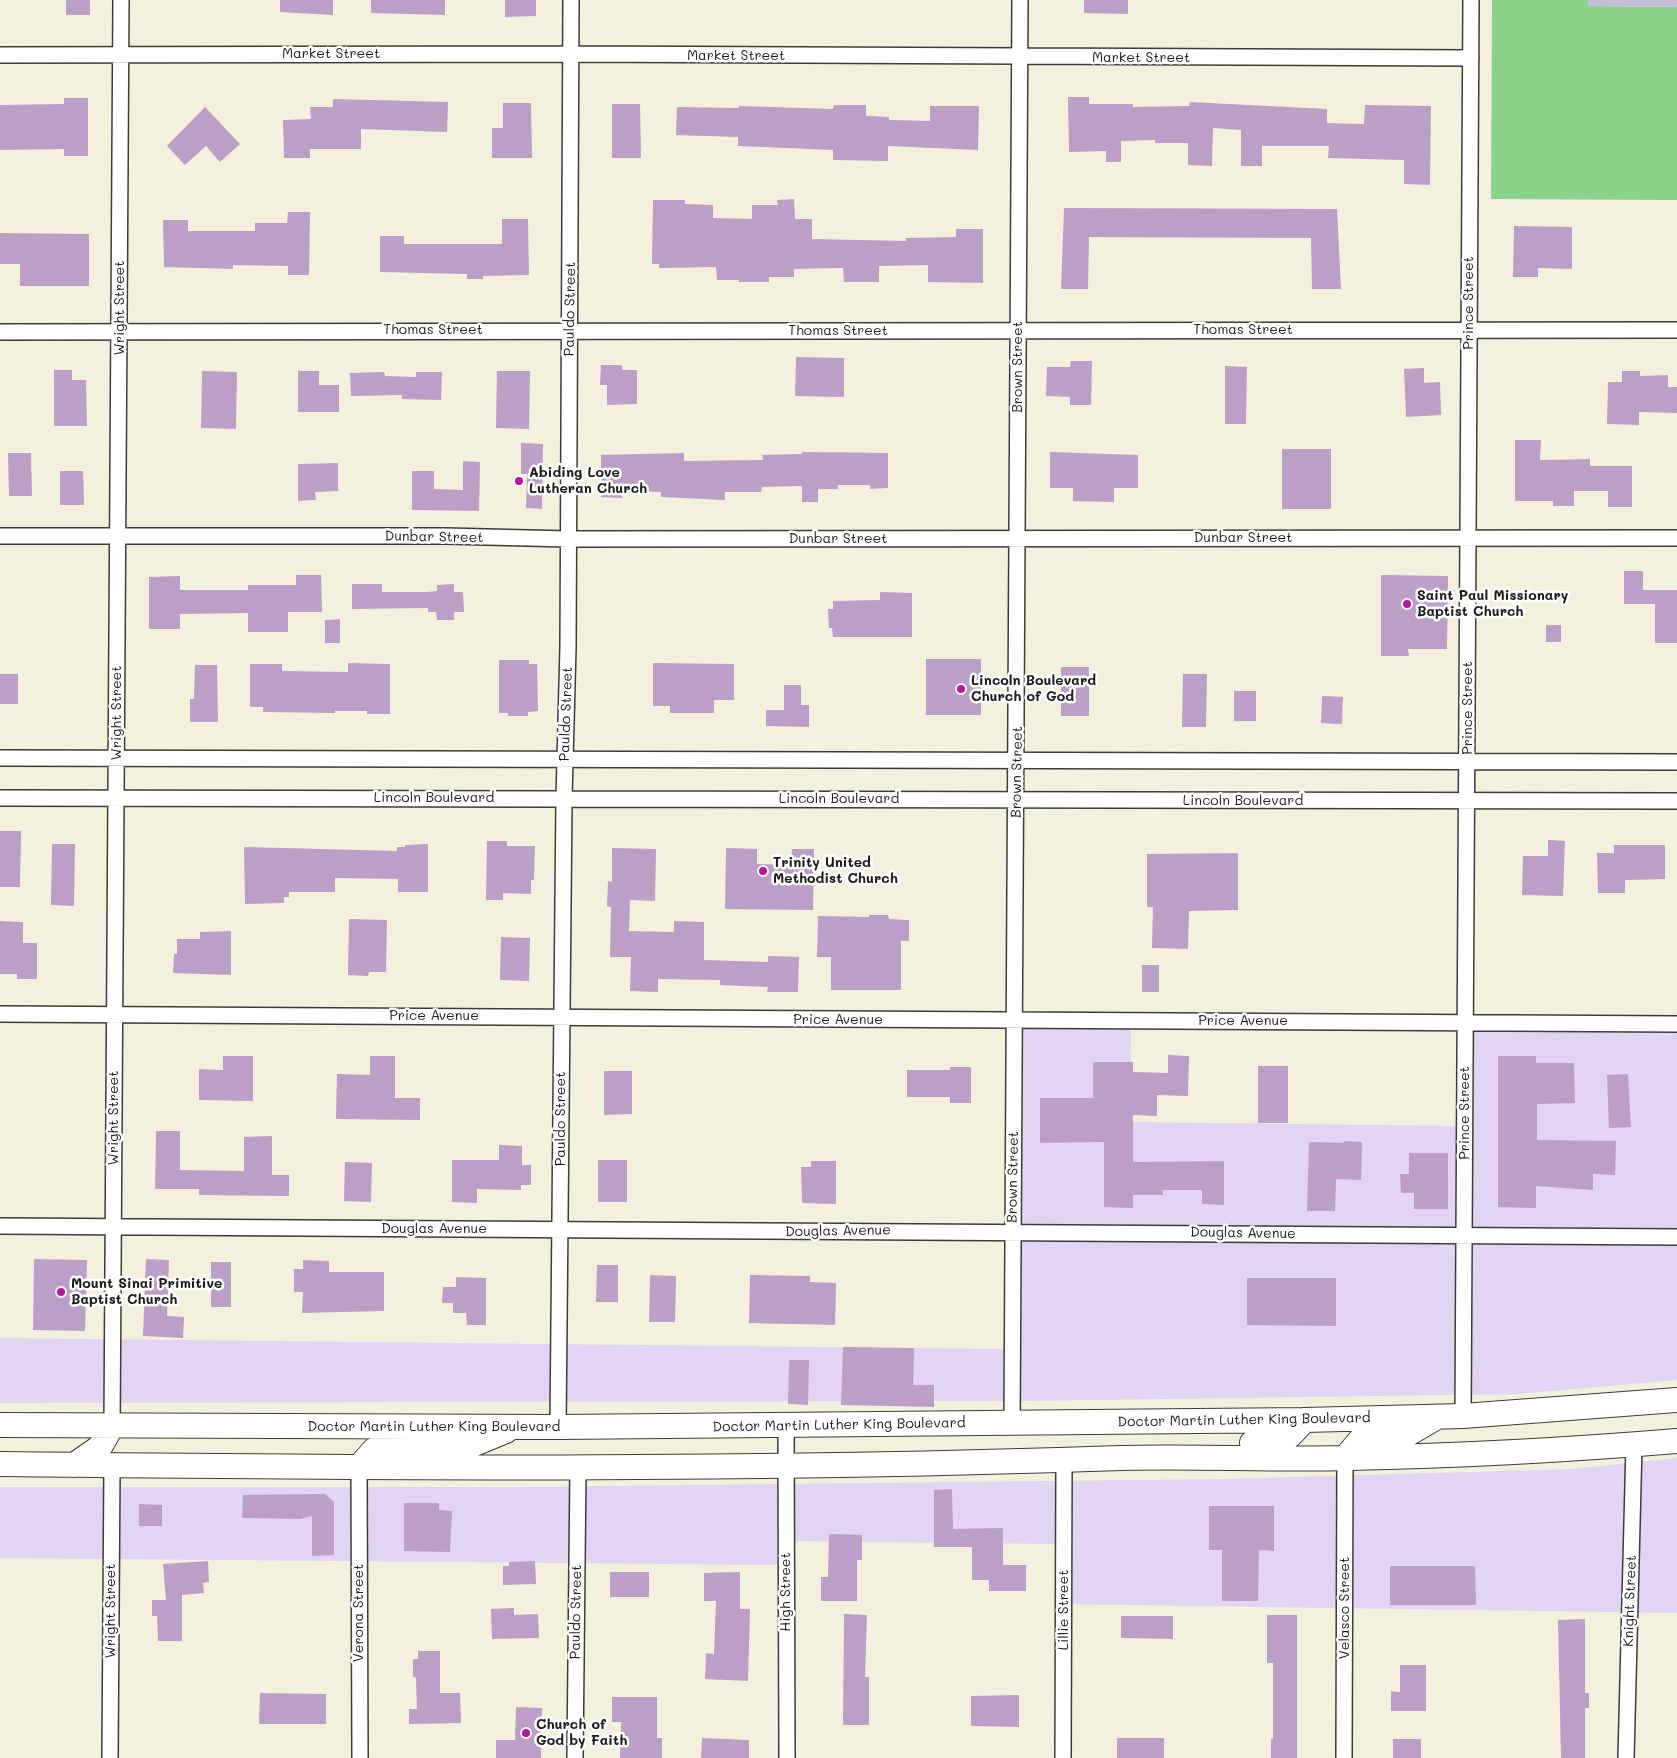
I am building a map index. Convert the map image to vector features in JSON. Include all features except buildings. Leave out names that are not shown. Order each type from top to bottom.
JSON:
[{"type":"main road","name":"Doctor Martin Luther King Boulevard","points":[[0,1425],[558,1427],[1304,1420],[1464,1416],[1677,1400]]},
{"type":"main road","points":[[1345,1458],[1361,1440],[1406,1435],[1438,1416]]},
{"type":"main road","points":[[1174,1457],[1192,1445],[1282,1442],[1290,1437],[1304,1420]]},
{"type":"main road","points":[[74,1465],[100,1447],[112,1426]]},
{"type":"main road","points":[[359,1467],[374,1450],[472,1445],[517,1427]]},
{"type":"main road","points":[[0,1464],[578,1467],[1064,1462],[1174,1457],[1345,1458],[1558,1451],[1677,1441]]},
{"type":"street","name":"Wright Street","points":[[112,1426],[121,0]]},
{"type":"street","name":"Pauldo Street","points":[[558,1427],[564,760],[569,539],[571,0]]},
{"type":"street","name":"Brown Street","points":[[1012,1423],[1020,0]]},
{"type":"street","name":"Prince Street","points":[[1464,1416],[1471,0]]},
{"type":"street","name":"Market Street","points":[[0,55],[572,54],[1020,58],[1471,58]]},
{"type":"street","name":"Thomas Street","points":[[0,332],[1677,330]]},
{"type":"street","name":"Dunbar Street","points":[[0,536],[446,536],[569,539],[1677,538]]},
{"type":"street","points":[[0,758],[1677,762]]},
{"type":"street","name":"Lincoln Boulevard","points":[[0,798],[1677,801]]},
{"type":"street","name":"Price Avenue","points":[[0,1014],[1677,1024]]},
{"type":"street","name":"Douglas Avenue","points":[[0,1226],[766,1232],[1012,1231],[1677,1237]]},
{"type":"street","name":"High Street","points":[[786,1426],[786,1758]]},
{"type":"street","name":"Knight Street","points":[[1626,1758],[1634,1445]]},
{"type":"street","name":"Velasco Street","points":[[1344,1758],[1345,1458]]},
{"type":"street","name":"Lillie Street","points":[[1063,1758],[1064,1462]]},
{"type":"street","name":"Wright Street","points":[[110,1758],[112,1465]]},
{"type":"street","name":"Verona Street","points":[[359,1467],[360,1758]]},
{"type":"street","name":"Pauldo Street","points":[[575,1758],[578,1467]]},
{"type":"shaded area","points":[[1588,0],[1677,0],[1677,7],[1588,6]]},
{"type":"shaded area","points":[[1010,1024],[1131,1025],[1130,1122],[1463,1126],[1464,1028],[1677,1029],[1677,1380],[1517,1394],[1024,1401],[0,1403],[0,1338],[1005,1349]]},
{"type":"shaded area","points":[[1677,1458],[1677,1613],[1057,1604],[1057,1544],[777,1541],[777,1565],[0,1558],[0,1487],[515,1487],[1223,1479],[1573,1469]]},
{"type":"green space","points":[[1492,0],[1588,0],[1588,6],[1677,7],[1677,200],[1491,199]]},
{"type":"place","name":"Abiding Love Lutheran Church","points":[[519,481]]},
{"type":"place","name":"Saint Paul Missionary Baptist Church","points":[[1407,604]]},
{"type":"place","name":"Lincoln Boulevard Church of God","points":[[961,689]]},
{"type":"place","name":"Trinity United Methodist Church","points":[[763,871]]},
{"type":"place","name":"Mount Sinai Primitive Baptist Church","points":[[61,1292]]},
{"type":"place","name":"Church of God by Faith","points":[[526,1733]]}]
